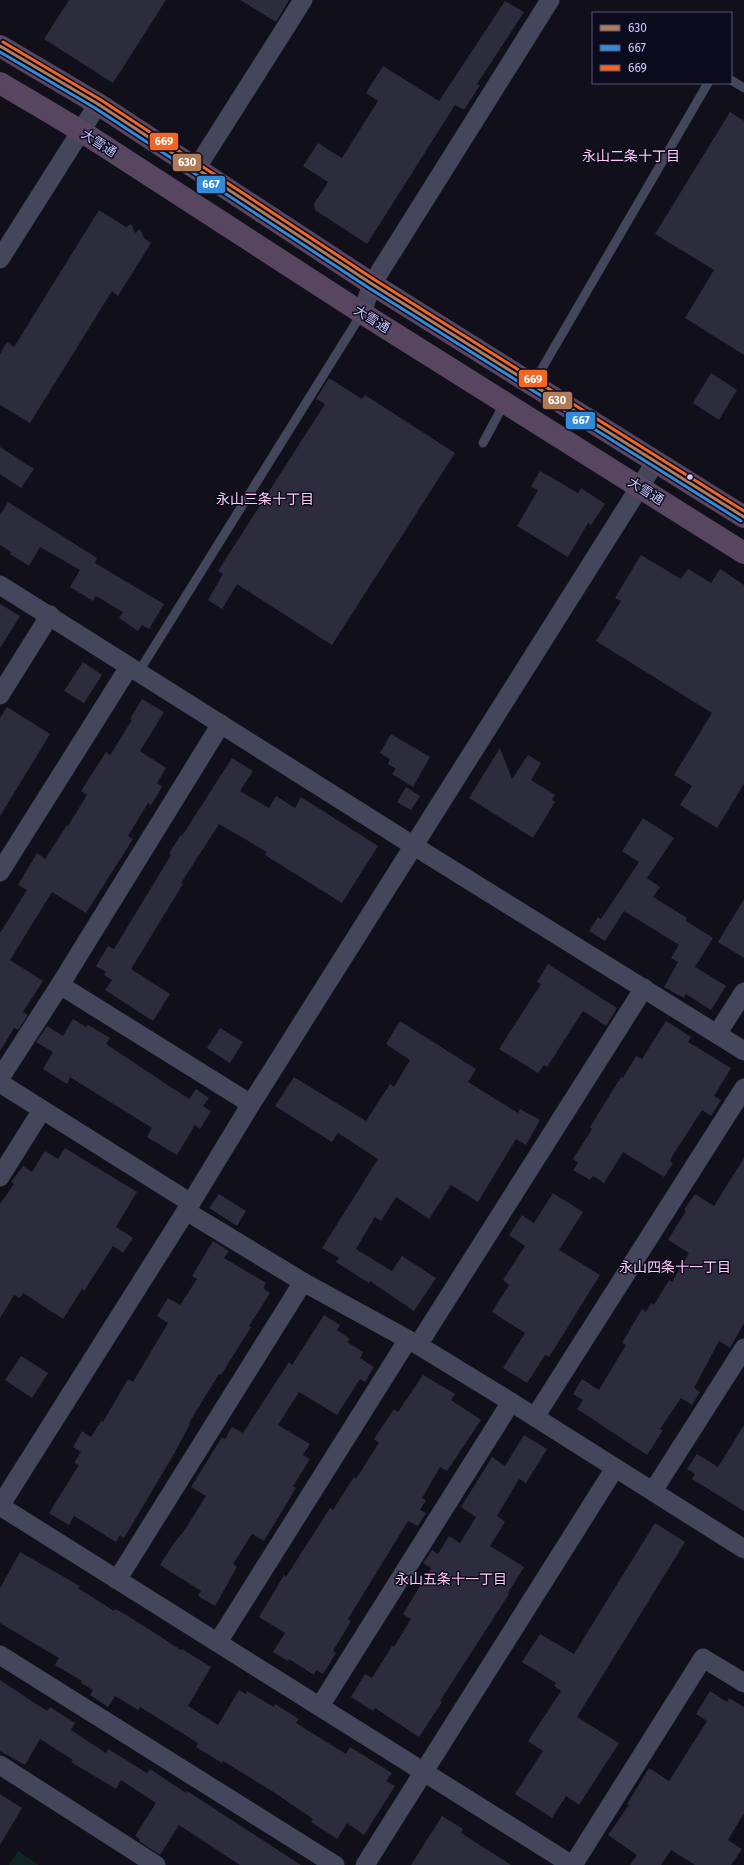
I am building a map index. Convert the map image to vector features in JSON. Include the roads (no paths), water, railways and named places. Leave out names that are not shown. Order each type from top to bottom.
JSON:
[{"type":"highway","points":[[0,46],[98,104],[372,284],[744,517]]},
{"type":"highway","name":"大雪通","points":[[0,83],[81,132],[362,313],[744,553]]},
{"type":"street","points":[[196,169],[303,0]]},
{"type":"street","points":[[362,313],[372,284],[548,1]]},
{"type":"street","points":[[0,259],[98,104]]},
{"type":"street","points":[[656,461],[0,1506],[572,1865],[704,1658],[744,1683]]},
{"type":"street","points":[[0,585],[50,615],[134,670],[414,846],[744,1051]]},
{"type":"street","points":[[0,695],[50,615]]},
{"type":"street","points":[[0,872],[134,670]]},
{"type":"street","points":[[0,1078],[60,986],[221,724]]},
{"type":"street","points":[[60,986],[251,1104]]},
{"type":"street","points":[[218,1642],[644,988]]},
{"type":"street","points":[[717,1034],[744,992]]},
{"type":"street","points":[[0,1083],[303,1282],[412,1343],[511,1402],[744,1549]]},
{"type":"street","points":[[535,1417],[744,1088]]},
{"type":"street","points":[[0,1177],[42,1110]]},
{"type":"street","points":[[117,1580],[303,1282]]},
{"type":"street","points":[[653,1492],[744,1348]]},
{"type":"street","points":[[320,1706],[511,1402]]},
{"type":"street","points":[[365,1865],[615,1468]]},
{"type":"street","points":[[0,1655],[335,1865]]},
{"type":"street","points":[[0,1765],[156,1865]]},
{"type":"lane","points":[[732,81],[744,88]]},
{"type":"lane","points":[[533,384],[707,84]]},
{"type":"lane","points":[[134,670],[362,313]]},
{"type":"lane","points":[[483,443],[505,402]]},
{"type":"district","name":"永山二条十丁目","points":[[631,156]]},
{"type":"district","name":"永山三条十丁目","points":[[265,499]]},
{"type":"district","name":"永山四条十一丁目","points":[[675,1267]]},
{"type":"district","name":"永山五条十一丁目","points":[[451,1579]]}]
